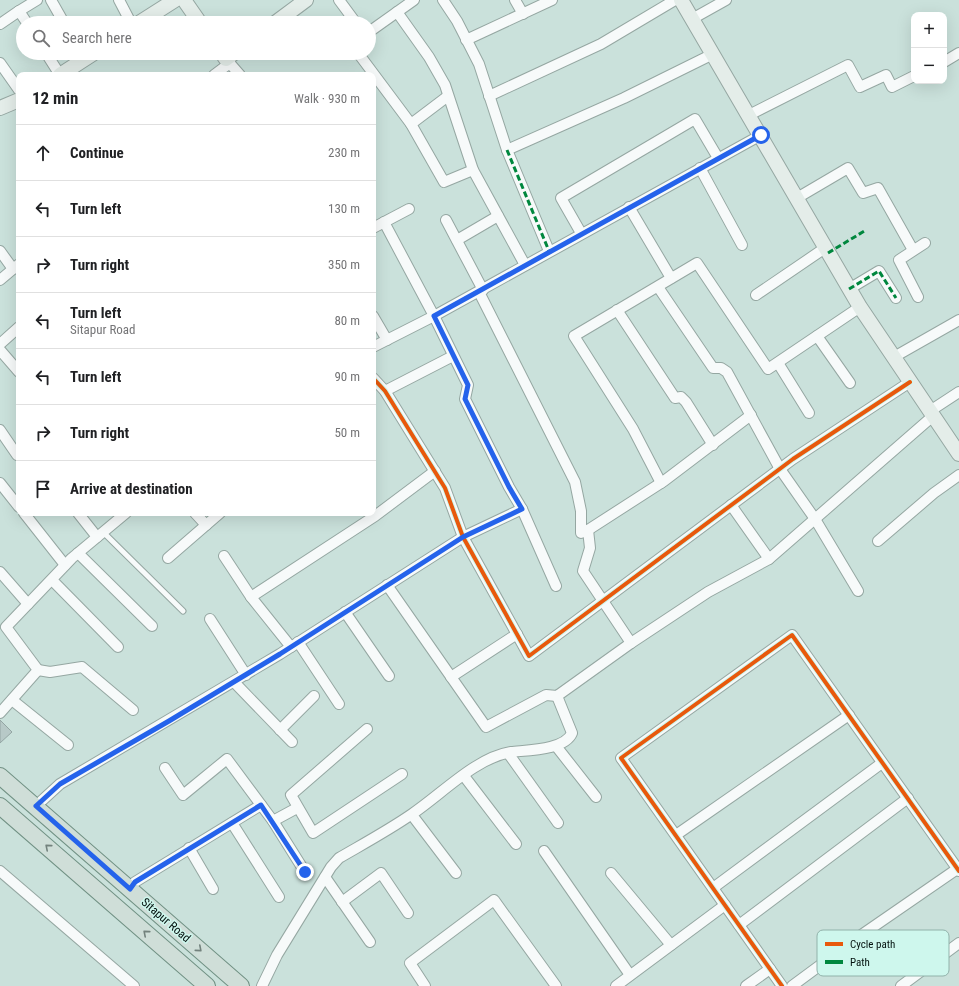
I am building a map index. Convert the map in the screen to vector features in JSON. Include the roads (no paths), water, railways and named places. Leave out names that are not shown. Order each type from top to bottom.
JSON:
[{"type":"main road","name":"Sitapur Road","points":[[0,776],[241,986]]},
{"type":"main road","name":"Sitapur Road","points":[[0,806],[207,986]]},
{"type":"street","points":[[0,24],[37,0]]},
{"type":"street","points":[[51,0],[60,16]]},
{"type":"street","points":[[119,0],[127,16]]},
{"type":"street","points":[[150,16],[175,0]]},
{"type":"street","points":[[184,0],[195,16]]},
{"type":"street","points":[[339,0],[351,16]]},
{"type":"street","points":[[376,27],[414,0]]},
{"type":"street","points":[[443,0],[479,64],[507,150],[549,251]]},
{"type":"street","points":[[514,0],[523,14]]},
{"type":"street","points":[[466,40],[552,0]]},
{"type":"street","points":[[489,96],[601,44],[675,0]]},
{"type":"street","points":[[681,0],[860,307],[959,454]]},
{"type":"street","points":[[692,18],[726,0]]},
{"type":"street","points":[[284,16],[302,1]]},
{"type":"street","points":[[19,11],[22,16]]},
{"type":"street","points":[[397,12],[429,58],[445,85],[474,170],[525,265]]},
{"type":"street","points":[[947,60],[959,53]]},
{"type":"street","points":[[507,150],[624,98],[713,54]]},
{"type":"street","points":[[50,60],[58,72]]},
{"type":"street","points":[[64,72],[80,60]]},
{"type":"street","points":[[216,72],[226,60]]},
{"type":"street","points":[[230,60],[238,72]]},
{"type":"street","points":[[363,60],[372,72]]},
{"type":"street","points":[[0,63],[16,92]]},
{"type":"street","points":[[749,116],[848,65],[860,88],[886,75],[892,87],[911,78]]},
{"type":"street","points":[[376,78],[410,124],[444,182],[474,170]]},
{"type":"street","points":[[410,124],[448,96]]},
{"type":"street","points":[[0,108],[16,100]]},
{"type":"street","points":[[581,233],[561,198],[695,119],[718,158]]},
{"type":"street","points":[[376,345],[481,291],[581,233],[761,135]]},
{"type":"street","points":[[700,168],[742,245]]},
{"type":"street","points":[[797,198],[848,168],[863,193],[878,188],[913,250]]},
{"type":"street","points":[[630,207],[672,278]]},
{"type":"street","points":[[376,226],[409,209]]},
{"type":"street","points":[[457,240],[498,216]]},
{"type":"street","points":[[446,220],[575,482],[581,511],[581,533],[661,483],[751,415]]},
{"type":"street","points":[[384,222],[434,316],[468,385],[465,399],[509,487],[522,509],[556,586]]},
{"type":"street","points":[[918,297],[900,260],[925,243]]},
{"type":"street","points":[[756,295],[825,248]]},
{"type":"street","points":[[0,250],[16,266],[0,280]]},
{"type":"street","points":[[661,483],[633,429],[574,336],[697,263],[768,369],[860,307]]},
{"type":"street","points":[[849,289],[879,271],[896,298]]},
{"type":"street","points":[[658,286],[713,368],[721,368],[727,372],[780,468],[814,518],[858,591]]},
{"type":"street","points":[[617,310],[675,398],[681,397],[686,402],[713,445]]},
{"type":"street","points":[[894,357],[959,320]]},
{"type":"street","points":[[376,321],[387,340]]},
{"type":"street","points":[[0,344],[16,330]]},
{"type":"street","points":[[817,336],[850,383]]},
{"type":"street","points":[[0,350],[16,369]]},
{"type":"street","points":[[385,391],[453,356]]},
{"type":"street","points":[[778,363],[809,412]]},
{"type":"street","points":[[376,381],[385,391],[445,488],[463,537],[529,656],[780,468],[910,382]]},
{"type":"street","points":[[387,585],[486,727],[546,695],[557,696],[631,643],[708,592],[768,558],[931,413],[959,392]]},
{"type":"street","points":[[0,430],[16,454]]},
{"type":"street","points":[[376,513],[435,471]]},
{"type":"street","points":[[878,541],[934,493],[959,474]]},
{"type":"street","points":[[0,484],[16,503]]},
{"type":"street","points":[[731,506],[768,558]]},
{"type":"street","points":[[36,806],[60,784],[246,675],[463,537],[522,509]]},
{"type":"street","points":[[26,516],[65,565]]},
{"type":"street","points":[[81,516],[100,534]]},
{"type":"street","points":[[122,516],[65,565],[3,629],[38,670],[50,672],[82,667],[133,710]]},
{"type":"street","points":[[198,516],[206,525]]},
{"type":"street","points":[[168,558],[216,516]]},
{"type":"street","points":[[251,597],[371,516]]},
{"type":"street","points":[[588,530],[590,548],[583,571],[631,643]]},
{"type":"street","points":[[78,553],[152,626]]},
{"type":"street","points":[[224,556],[251,597],[294,645],[339,704]]},
{"type":"street","points":[[0,572],[28,604]]},
{"type":"street","points":[[52,580],[118,647]]},
{"type":"street","points":[[345,612],[389,676]]},
{"type":"street","points":[[210,618],[246,675]]},
{"type":"street","points":[[451,677],[517,634]]},
{"type":"street","points":[[782,986],[621,758],[792,635],[958,870],[869,930]]},
{"type":"street","points":[[0,714],[38,670]]},
{"type":"street","points":[[234,682],[292,742]]},
{"type":"street","points":[[280,730],[314,696]]},
{"type":"street","points":[[262,986],[277,955],[325,877],[339,858],[412,815],[488,759],[508,753],[556,746],[566,742],[572,733],[557,696]]},
{"type":"street","points":[[12,700],[68,745]]},
{"type":"street","points":[[676,836],[849,715]]},
{"type":"street","points":[[367,729],[291,795],[297,808],[313,832],[402,774]]},
{"type":"street","points":[[556,746],[596,797]]},
{"type":"street","points":[[508,753],[558,823]]},
{"type":"street","points":[[165,768],[183,795],[227,759],[273,820],[305,872]]},
{"type":"street","points":[[713,888],[882,763]]},
{"type":"street","points":[[464,776],[516,844]]},
{"type":"street","points":[[739,925],[908,798]]},
{"type":"street","points":[[130,889],[135,882],[261,805]]},
{"type":"street","points":[[273,820],[297,808]]},
{"type":"street","points":[[412,815],[456,873]]},
{"type":"street","points":[[232,823],[279,897]]},
{"type":"street","points":[[190,848],[212,890]]},
{"type":"street","points":[[544,850],[630,975]]},
{"type":"street","points":[[0,871],[134,986]]},
{"type":"street","points":[[342,902],[380,873],[408,913]]},
{"type":"street","points":[[611,873],[670,945]]},
{"type":"street","points":[[325,877],[370,942]]},
{"type":"street","points":[[425,986],[410,963],[494,900],[556,986]]},
{"type":"street","points":[[616,986],[725,905]]},
{"type":"street","points":[[949,950],[959,943]]},
{"type":"street","points":[[792,986],[817,968]]},
{"type":"street","points":[[746,986],[770,969]]},
{"type":"street","points":[[901,986],[914,976]]},
{"type":"lane","points":[[100,534],[183,611]]}]
